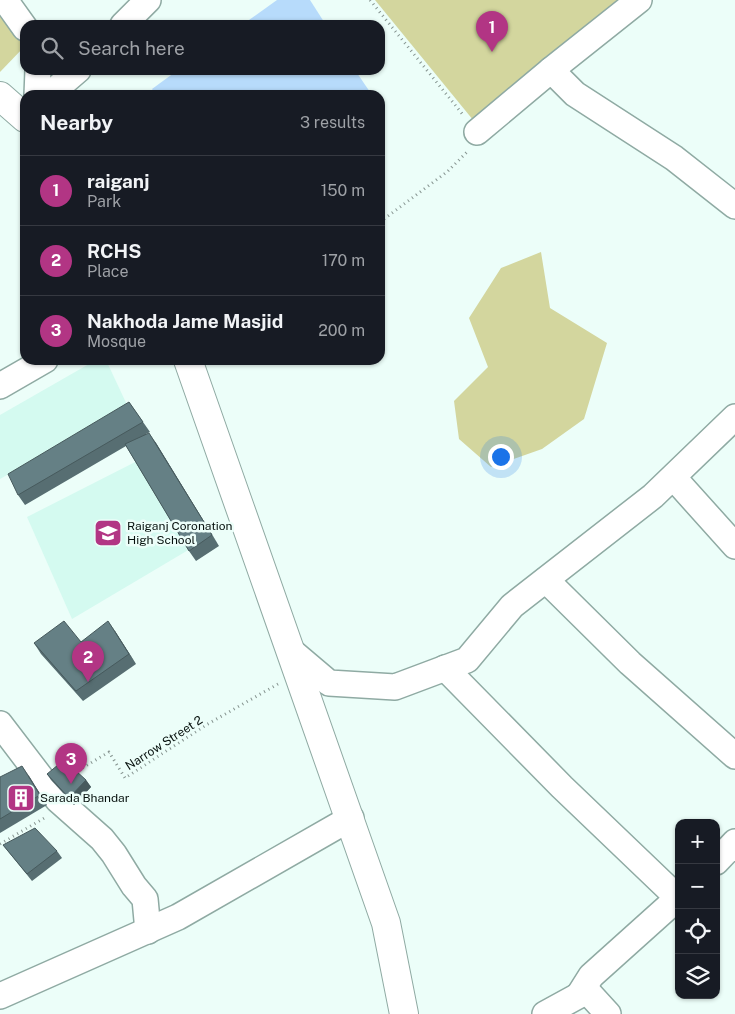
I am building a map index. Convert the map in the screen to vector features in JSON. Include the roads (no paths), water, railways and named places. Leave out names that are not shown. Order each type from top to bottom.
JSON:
[{"type":"main road","points":[[190,365],[351,818],[386,923],[404,1014]]},
{"type":"street","points":[[5,0],[20,21]]},
{"type":"street","points":[[128,20],[148,0]]},
{"type":"street","points":[[477,132],[639,0]]},
{"type":"street","points":[[551,70],[575,94],[674,158],[735,206]]},
{"type":"street","points":[[37,90],[38,75]]},
{"type":"street","points":[[55,90],[72,75]]},
{"type":"street","points":[[0,386],[36,365]]},
{"type":"street","points":[[295,662],[329,683],[395,687],[467,660],[512,606],[674,478],[735,417]]},
{"type":"street","points":[[674,478],[735,546]]},
{"type":"street","points":[[546,580],[630,663],[735,756]]},
{"type":"street","points":[[445,668],[562,787],[675,894]]},
{"type":"street","points":[[0,724],[58,799],[102,839],[145,899],[148,931]]},
{"type":"street","points":[[12,1014],[0,997],[178,917],[351,818]]},
{"type":"street","points":[[720,858],[735,842]]},
{"type":"street","points":[[579,995],[591,976],[675,900]]},
{"type":"street","points":[[545,1014],[587,991],[608,1014]]},
{"type":"water","points":[[277,0],[310,0],[323,20],[249,20]]},
{"type":"water","points":[[171,75],[358,75],[369,90],[153,90]]},
{"type":"place","name":"raiganj","points":[[492,52]]},
{"type":"place","name":"Raiganj Coronation High School","points":[[108,533]]},
{"type":"place","name":"RCHS","points":[[88,682]]},
{"type":"place","name":"Nakhoda Jame Masjid","points":[[71,784]]},
{"type":"place","name":"Sarada Bhandar","points":[[21,798]]}]
